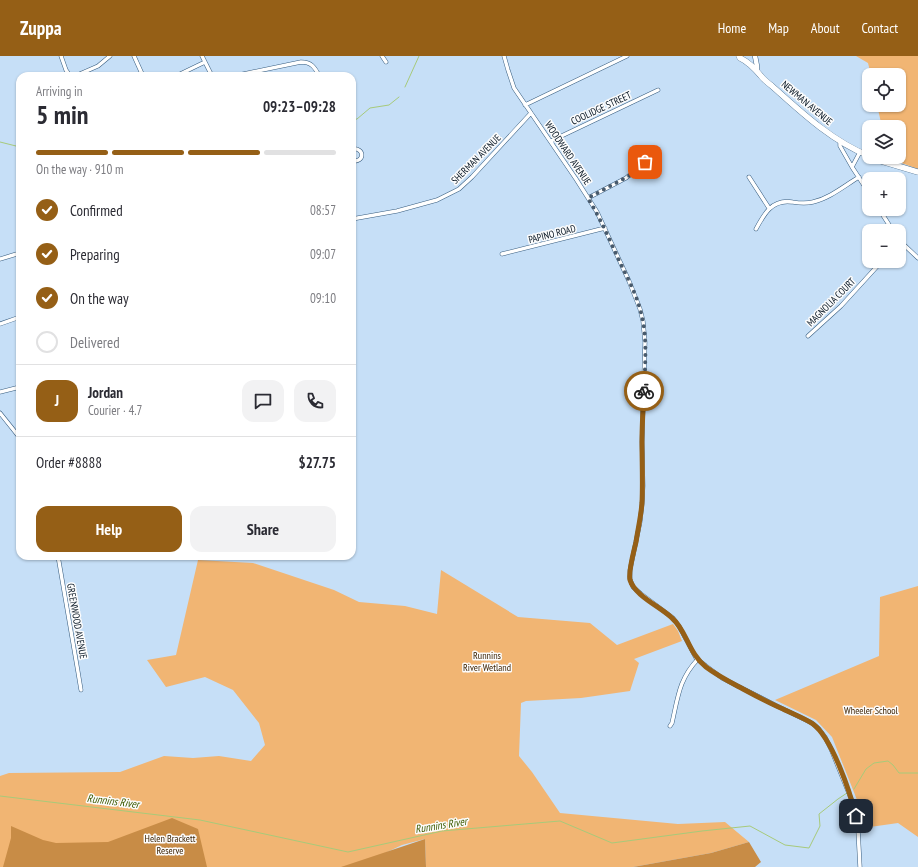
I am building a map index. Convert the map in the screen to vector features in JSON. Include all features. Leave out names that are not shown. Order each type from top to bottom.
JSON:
[{"type":"main road","name":"NEWMAN AVENUE","points":[[744,57],[760,76],[808,118],[840,141],[860,152]]},
{"type":"main road","name":"NEWMAN AVENUE","points":[[891,164],[918,172]]},
{"type":"street","points":[[61,56],[67,72]]},
{"type":"street","points":[[84,72],[98,66],[110,56]]},
{"type":"street","points":[[134,56],[142,72]]},
{"type":"street","points":[[202,56],[210,72]]},
{"type":"street","points":[[382,56],[386,62]]},
{"type":"street","name":"WOODWARD AVENUE","points":[[504,56],[514,88],[551,141],[588,198],[605,228],[629,281],[643,321],[645,359],[642,442],[642,504],[640,522],[630,570],[630,579],[633,587],[673,618],[698,660],[722,678],[812,723],[819,729],[831,749],[852,801],[858,830],[860,867]]},
{"type":"street","points":[[525,105],[627,56]]},
{"type":"street","points":[[755,56],[757,71]]},
{"type":"street","points":[[184,72],[205,62]]},
{"type":"street","points":[[254,72],[305,62],[310,63],[317,72]]},
{"type":"street","name":"COOLIDGE STREET","points":[[551,141],[658,90]]},
{"type":"street","name":"SHERMAN AVENUE","points":[[356,218],[397,211],[437,200],[459,189],[531,113]]},
{"type":"street","points":[[840,141],[840,146],[862,182]]},
{"type":"street","points":[[356,148],[360,151],[361,158],[356,162]]},
{"type":"street","points":[[852,167],[860,152]]},
{"type":"street","points":[[588,198],[629,176],[644,161]]},
{"type":"street","points":[[749,177],[769,208]]},
{"type":"street","points":[[756,229],[764,214],[775,204],[790,201],[803,204],[818,201],[859,177]]},
{"type":"street","name":"PAPINO ROAD","points":[[502,254],[605,228]]},
{"type":"street","points":[[906,247],[918,258]]},
{"type":"street","points":[[0,259],[16,254]]},
{"type":"street","name":"MAGNOLIA COURT","points":[[808,336],[841,306],[876,268]]},
{"type":"street","points":[[0,324],[16,319]]},
{"type":"street","points":[[0,392],[16,388]]},
{"type":"street","points":[[0,413],[16,433]]},
{"type":"street","name":"GREENWOOD AVENUE","points":[[59,560],[81,690]]},
{"type":"street","points":[[670,726],[684,679],[690,667],[698,660]]},
{"type":"green space","points":[[856,56],[918,56],[918,169],[904,164],[906,164],[906,120],[880,120],[879,112],[906,112],[906,68],[869,68],[868,63]]},
{"type":"green space","name":"Runnins River Wetland","points":[[198,560],[253,563],[334,590],[359,602],[405,606],[437,614],[441,570],[518,617],[590,623],[617,645],[673,624],[682,641],[634,659],[639,663],[630,691],[581,698],[526,701],[521,703],[519,756],[532,772],[560,813],[678,824],[725,822],[749,842],[711,853],[633,867],[426,867],[425,839],[402,845],[364,863],[351,867],[0,867],[0,776],[9,773],[120,772],[164,756],[193,758],[219,756],[251,761],[265,745],[259,723],[233,690],[205,677],[166,687],[147,660],[176,655]]},
{"type":"green space","name":"Wheeler School","points":[[918,586],[918,837],[898,823],[863,828],[863,815],[832,737],[816,720],[775,700],[879,656],[880,597]]},
{"type":"green space","name":"Helen Brackett Reserve","points":[[172,818],[198,829],[207,867],[3,867],[11,838],[11,826],[43,840],[56,843],[108,842]]},
{"type":"green space","points":[[425,839],[426,867],[341,867]]},
{"type":"green space","points":[[749,842],[761,862],[755,867],[633,867],[711,853]]},
{"type":"waterway","points":[[405,87],[419,56]]},
{"type":"waterway","points":[[356,119],[370,108],[389,105],[399,97]]},
{"type":"waterway","points":[[0,142],[16,146]]},
{"type":"waterway","name":"Runnins River","points":[[854,789],[866,769],[874,763],[888,761],[899,773],[918,773]]},
{"type":"waterway","name":"Runnins River","points":[[0,796],[200,820],[348,852],[442,831],[560,821],[612,843],[750,826],[785,845],[809,848],[820,826],[819,814],[847,793]]},
{"type":"way so far","points":[[644,391],[645,342],[640,309],[629,281],[597,212],[588,198],[626,178],[644,161],[645,162]]},
{"type":"route","points":[[644,391],[642,504],[640,522],[630,570],[630,579],[633,587],[673,618],[679,626],[696,658],[706,666],[722,678],[812,723],[819,729],[831,749],[847,786],[856,816]]}]
